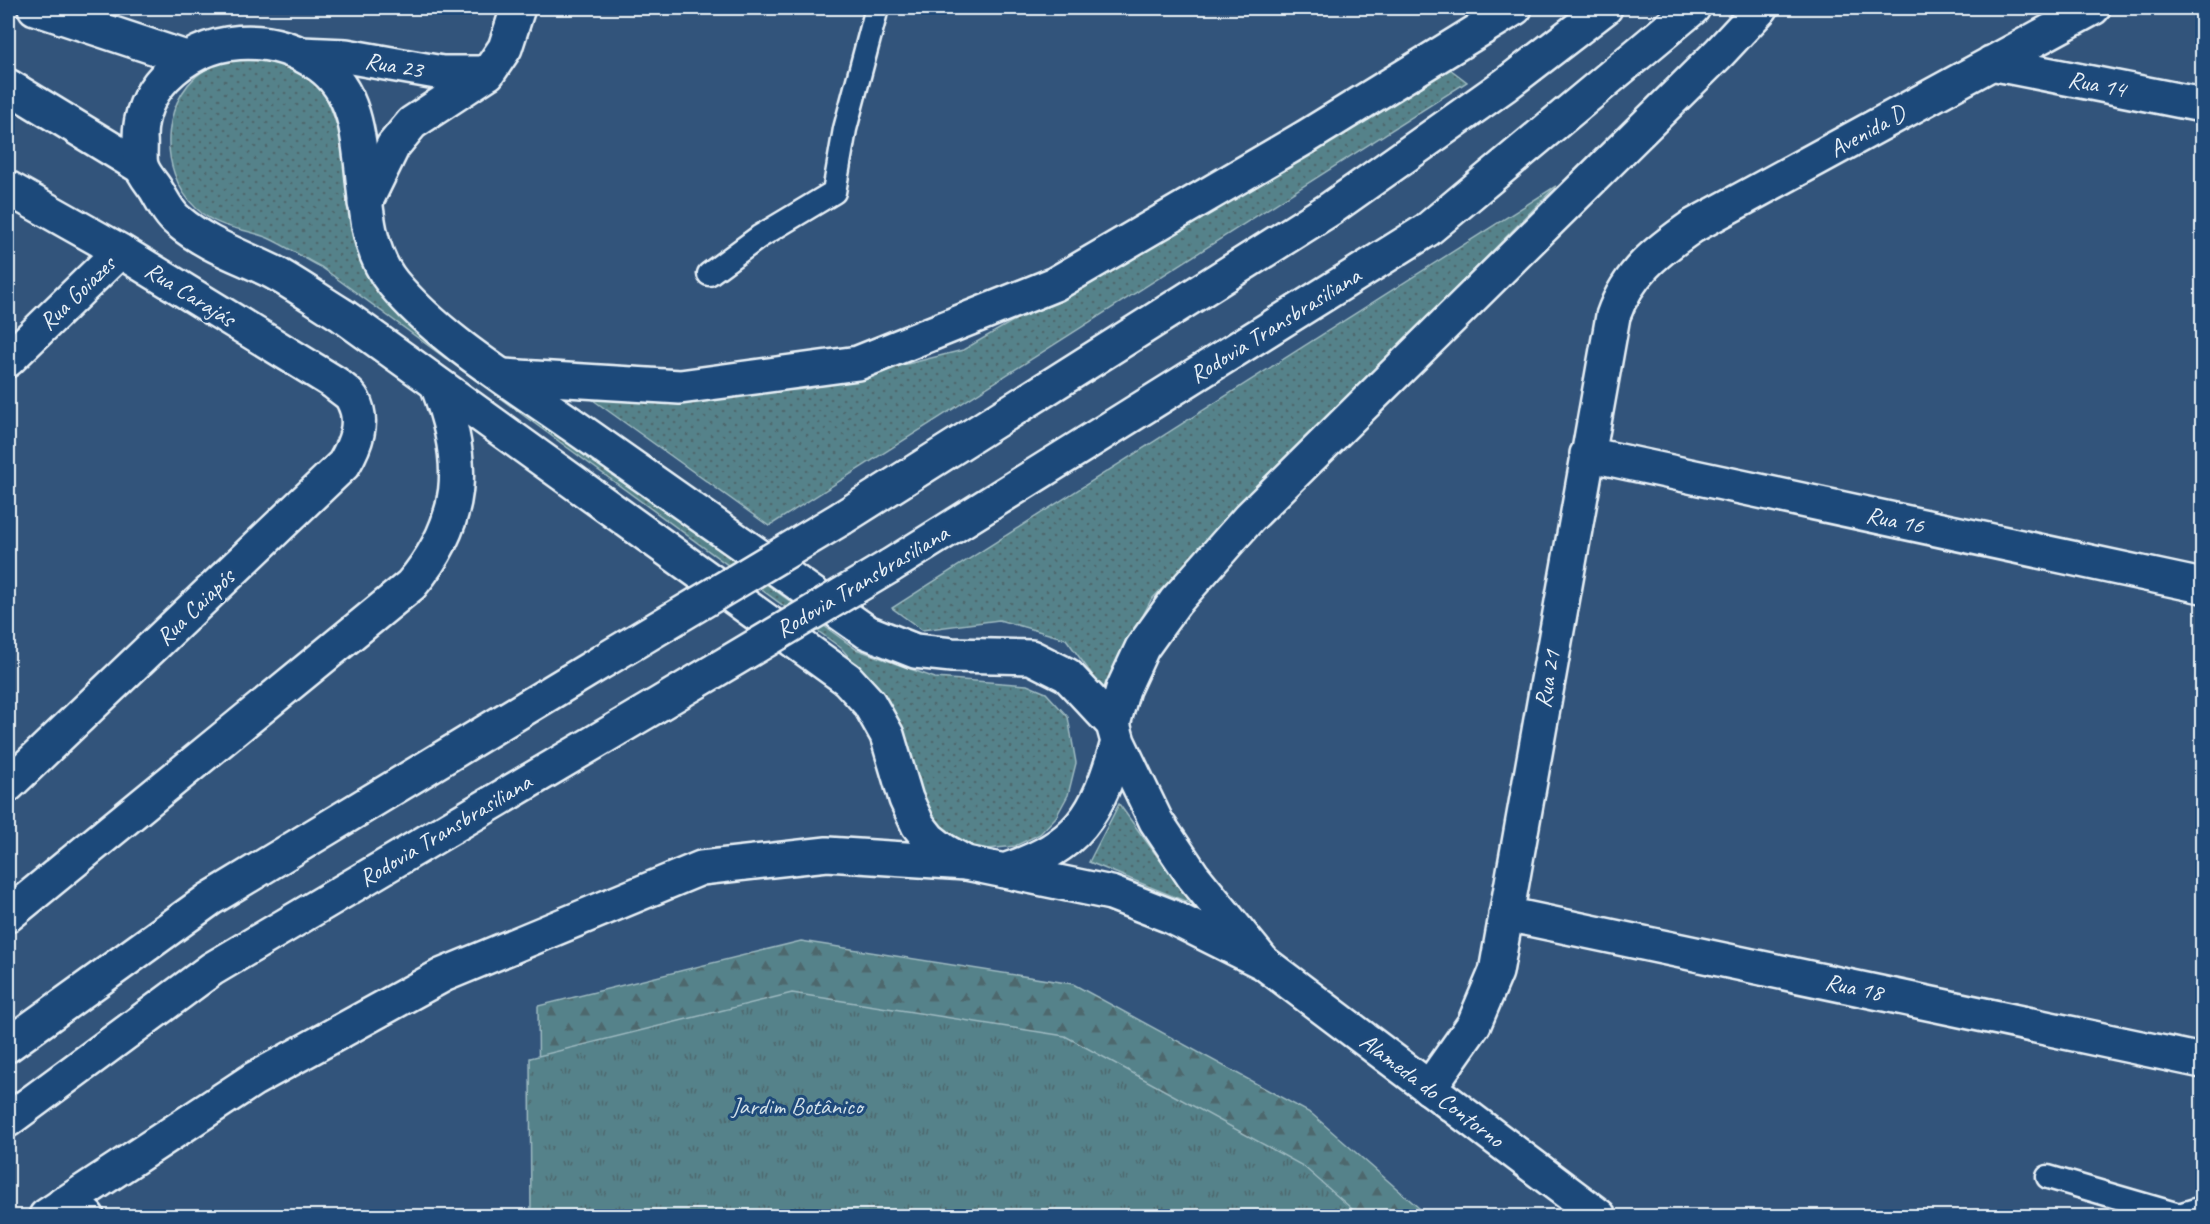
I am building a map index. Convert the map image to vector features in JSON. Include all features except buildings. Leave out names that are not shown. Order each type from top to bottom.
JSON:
[{"type":"main road","points":[[39,8],[186,58]]},
{"type":"main road","name":"Rua 23","points":[[365,203],[393,146],[412,123],[488,73],[505,48],[518,8]]},
{"type":"main road","points":[[503,376],[680,387],[858,363],[1055,284],[1306,137],[1515,8]]},
{"type":"main road","points":[[8,1045],[210,899],[842,518],[1330,209],[1505,85],[1605,8]]},
{"type":"main road","name":"Rodovia Transbrasiliana","points":[[8,1120],[212,969],[890,566],[1427,230],[1693,8]]},
{"type":"main road","points":[[1004,871],[1051,852],[1072,837],[1092,810],[1105,787],[1123,689],[1142,648],[1174,602],[1249,518],[1720,52],[1761,8]]},
{"type":"main road","name":"Avenida D","points":[[1645,262],[1693,226],[2093,8]]},
{"type":"main road","points":[[141,167],[140,123],[148,100],[162,80],[186,58],[212,46],[238,41],[266,43],[301,54]]},
{"type":"main road","name":"Rua 23","points":[[301,54],[346,56],[442,74],[488,73]]},
{"type":"main road","name":"Alameda do Contorno","points":[[301,54],[338,81],[351,105],[373,243],[391,280],[425,317],[503,376],[867,632],[915,651],[952,655],[1031,657],[1067,675],[1115,734],[1156,821],[1193,876],[1264,963]]},
{"type":"main road","name":"Rua 14","points":[[1991,63],[2202,105]]},
{"type":"main road","points":[[8,86],[141,167],[176,220],[218,248],[274,273],[342,315],[438,387],[847,679],[869,703],[887,735],[906,799],[918,825],[936,844],[966,863]]},
{"type":"main road","name":"Rua Carajás","points":[[8,188],[120,251],[335,383],[353,398],[357,416]]},
{"type":"main road","name":"Rua Goiazes","points":[[8,360],[120,251]]},
{"type":"main road","name":"Rua 21","points":[[1429,1088],[1474,1024],[1496,972],[1613,316],[1626,286],[1645,262]]},
{"type":"main road","points":[[8,915],[411,585],[429,563],[443,539],[453,512],[457,485],[458,459],[453,434],[438,387]]},
{"type":"main road","name":"Rua Caiapós","points":[[8,785],[344,464],[358,440],[357,416]]},
{"type":"main road","name":"Rua 16","points":[[1587,454],[2202,586]]},
{"type":"main road","points":[[66,1212],[254,1079],[443,975],[701,868],[827,854],[966,863]]},
{"type":"main road","name":"Alameda do Contorno","points":[[966,863],[1111,893],[1170,916],[1264,963],[1599,1216]]},
{"type":"main road","name":"Rua 18","points":[[1506,914],[2202,1061]]},
{"type":"lane","points":[[709,274],[759,237],[834,192],[845,129],[877,8]]},
{"type":"lane","points":[[2048,1177],[2179,1215],[2202,1208]]},
{"type":"green space","points":[[249,57],[296,64],[323,87],[345,148],[348,194],[372,284],[401,319],[856,649],[935,678],[1027,685],[1046,693],[1068,717],[1076,763],[1068,795],[1056,817],[1040,834],[1015,846],[978,850],[947,836],[920,809],[882,695],[841,648],[321,267],[268,238],[214,221],[197,209],[183,193],[174,174],[169,132],[174,112],[182,93],[195,77],[217,63]]},
{"type":"green space","points":[[1450,69],[1467,82],[769,526],[593,400],[808,389],[963,350]]},
{"type":"green space","points":[[1556,186],[1151,600],[1104,691],[1066,639],[999,620],[922,630],[892,608]]},
{"type":"green space","points":[[1119,804],[1192,904],[1089,862]]},
{"type":"green space","name":"Jardim Botânico","points":[[801,941],[1073,984],[1312,1114],[1428,1216],[540,1216],[538,1006]]},
{"type":"green space","name":"Jardim Botânico","points":[[792,993],[1065,1036],[1303,1166],[1360,1216],[531,1216],[530,1058]]}]
